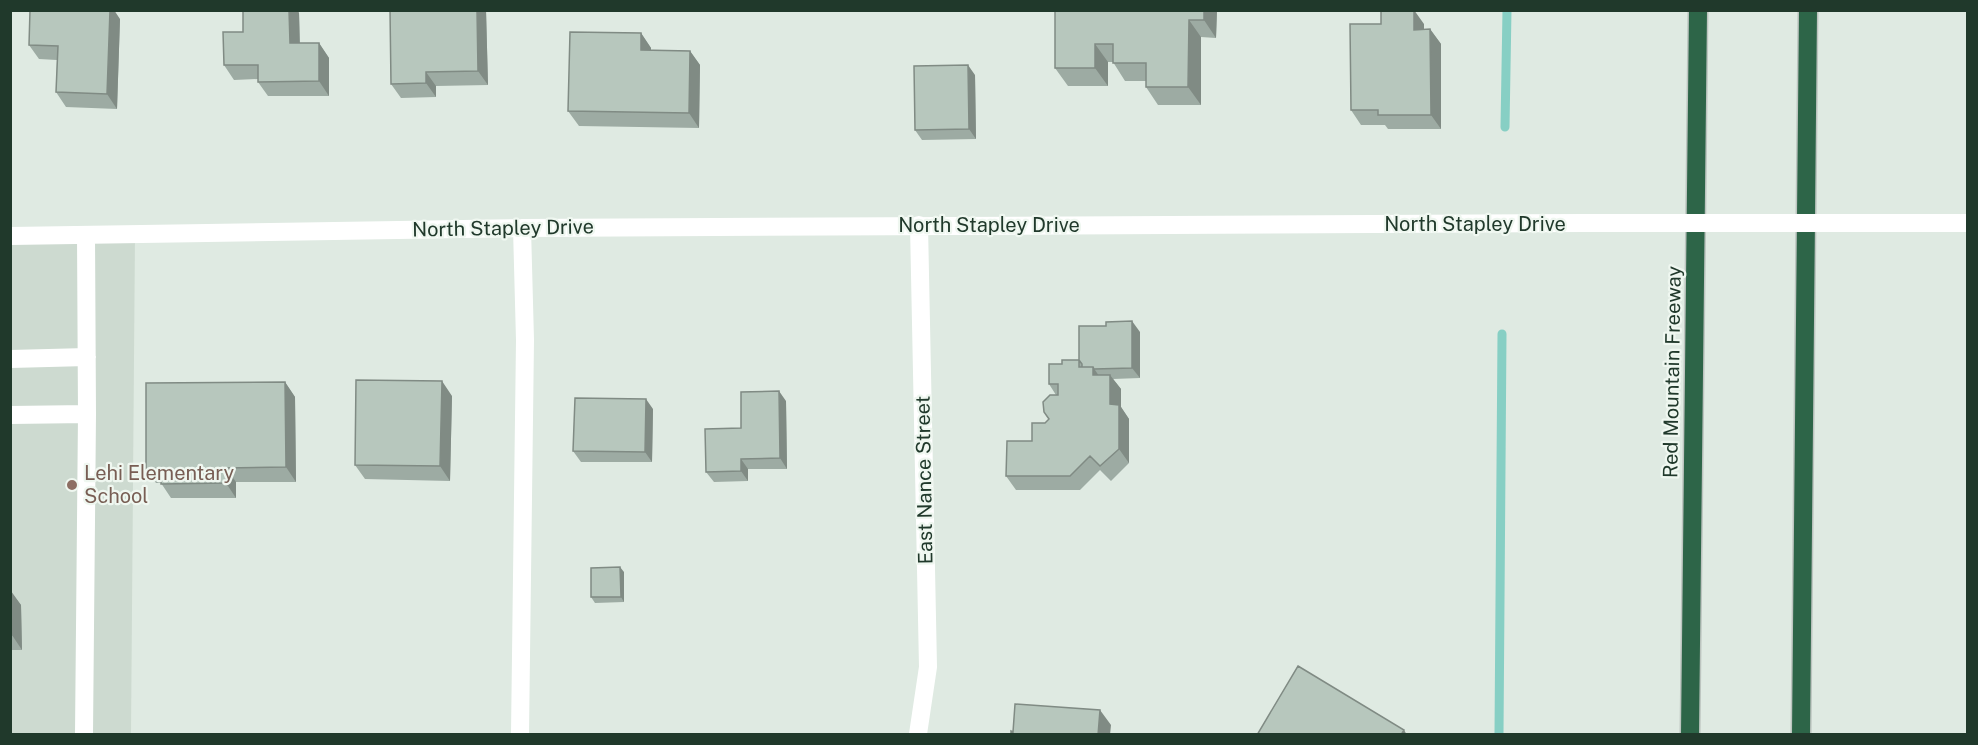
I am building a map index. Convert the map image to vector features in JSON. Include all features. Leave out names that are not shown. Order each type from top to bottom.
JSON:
[{"type":"highway","name":"Red Mountain Freeway","points":[[1690,735],[1698,10]]},
{"type":"highway","points":[[1801,735],[1808,10]]},
{"type":"street","name":"North Stapley Drive","points":[[10,236],[522,228],[919,225],[1968,223]]},
{"type":"street","name":"East Nance Street","points":[[918,735],[928,667],[919,225]]},
{"type":"street","points":[[520,735],[525,340],[522,228]]},
{"type":"street","points":[[84,735],[86,235]]},
{"type":"street","points":[[10,359],[87,357]]},
{"type":"street","points":[[10,415],[87,414]]},
{"type":"shaded area","name":"Lehi Elementary School","points":[[135,234],[131,734],[11,734],[10,236]]},
{"type":"building","points":[[30,10],[110,10],[107,94],[56,92],[58,46],[29,45]]},
{"type":"building","points":[[243,10],[289,10],[290,43],[319,43],[319,81],[258,82],[258,65],[224,65],[223,32],[243,32]]},
{"type":"building","points":[[390,10],[477,10],[478,71],[426,72],[426,83],[391,84]]},
{"type":"building","points":[[1055,10],[1204,10],[1204,20],[1189,20],[1188,87],[1146,87],[1146,63],[1113,63],[1113,44],[1095,44],[1095,68],[1055,68]]},
{"type":"building","points":[[1381,10],[1414,10],[1414,30],[1430,29],[1431,115],[1378,115],[1378,110],[1351,110],[1350,24],[1381,24]]},
{"type":"building","points":[[570,32],[641,33],[641,50],[690,51],[689,113],[568,111]]},
{"type":"building","points":[[968,65],[969,129],[915,130],[914,66]]},
{"type":"building","points":[[1132,321],[1132,368],[1082,367],[1079,360],[1079,326],[1106,326],[1106,322]]},
{"type":"building","points":[[1062,360],[1079,360],[1079,367],[1093,367],[1093,375],[1110,375],[1110,404],[1119,405],[1119,449],[1100,466],[1090,456],[1070,476],[1006,476],[1007,441],[1032,441],[1032,423],[1045,423],[1049,419],[1044,412],[1043,402],[1050,395],[1058,395],[1058,384],[1049,384],[1049,364],[1062,364]]},
{"type":"building","points":[[356,380],[442,381],[440,466],[355,465]]},
{"type":"building","points":[[285,382],[286,467],[226,468],[226,483],[161,484],[161,468],[146,469],[146,383]]},
{"type":"building","points":[[779,391],[780,458],[741,459],[741,471],[706,472],[705,429],[741,428],[741,392]]},
{"type":"building","points":[[575,398],[646,399],[645,452],[573,451]]},
{"type":"building","points":[[620,567],[621,597],[591,597],[591,568]]},
{"type":"building","points":[[10,591],[12,635],[10,635]]},
{"type":"building","points":[[1298,666],[1404,730],[1401,735],[1257,735]]},
{"type":"building","points":[[1015,704],[1100,710],[1098,735],[1011,735]]},
{"type":"waterway","points":[[1505,127],[1507,10]]},
{"type":"waterway","points":[[1499,734],[1502,334]]},
{"type":"place","name":"Lehi Elementary School","points":[[72,485]]}]
